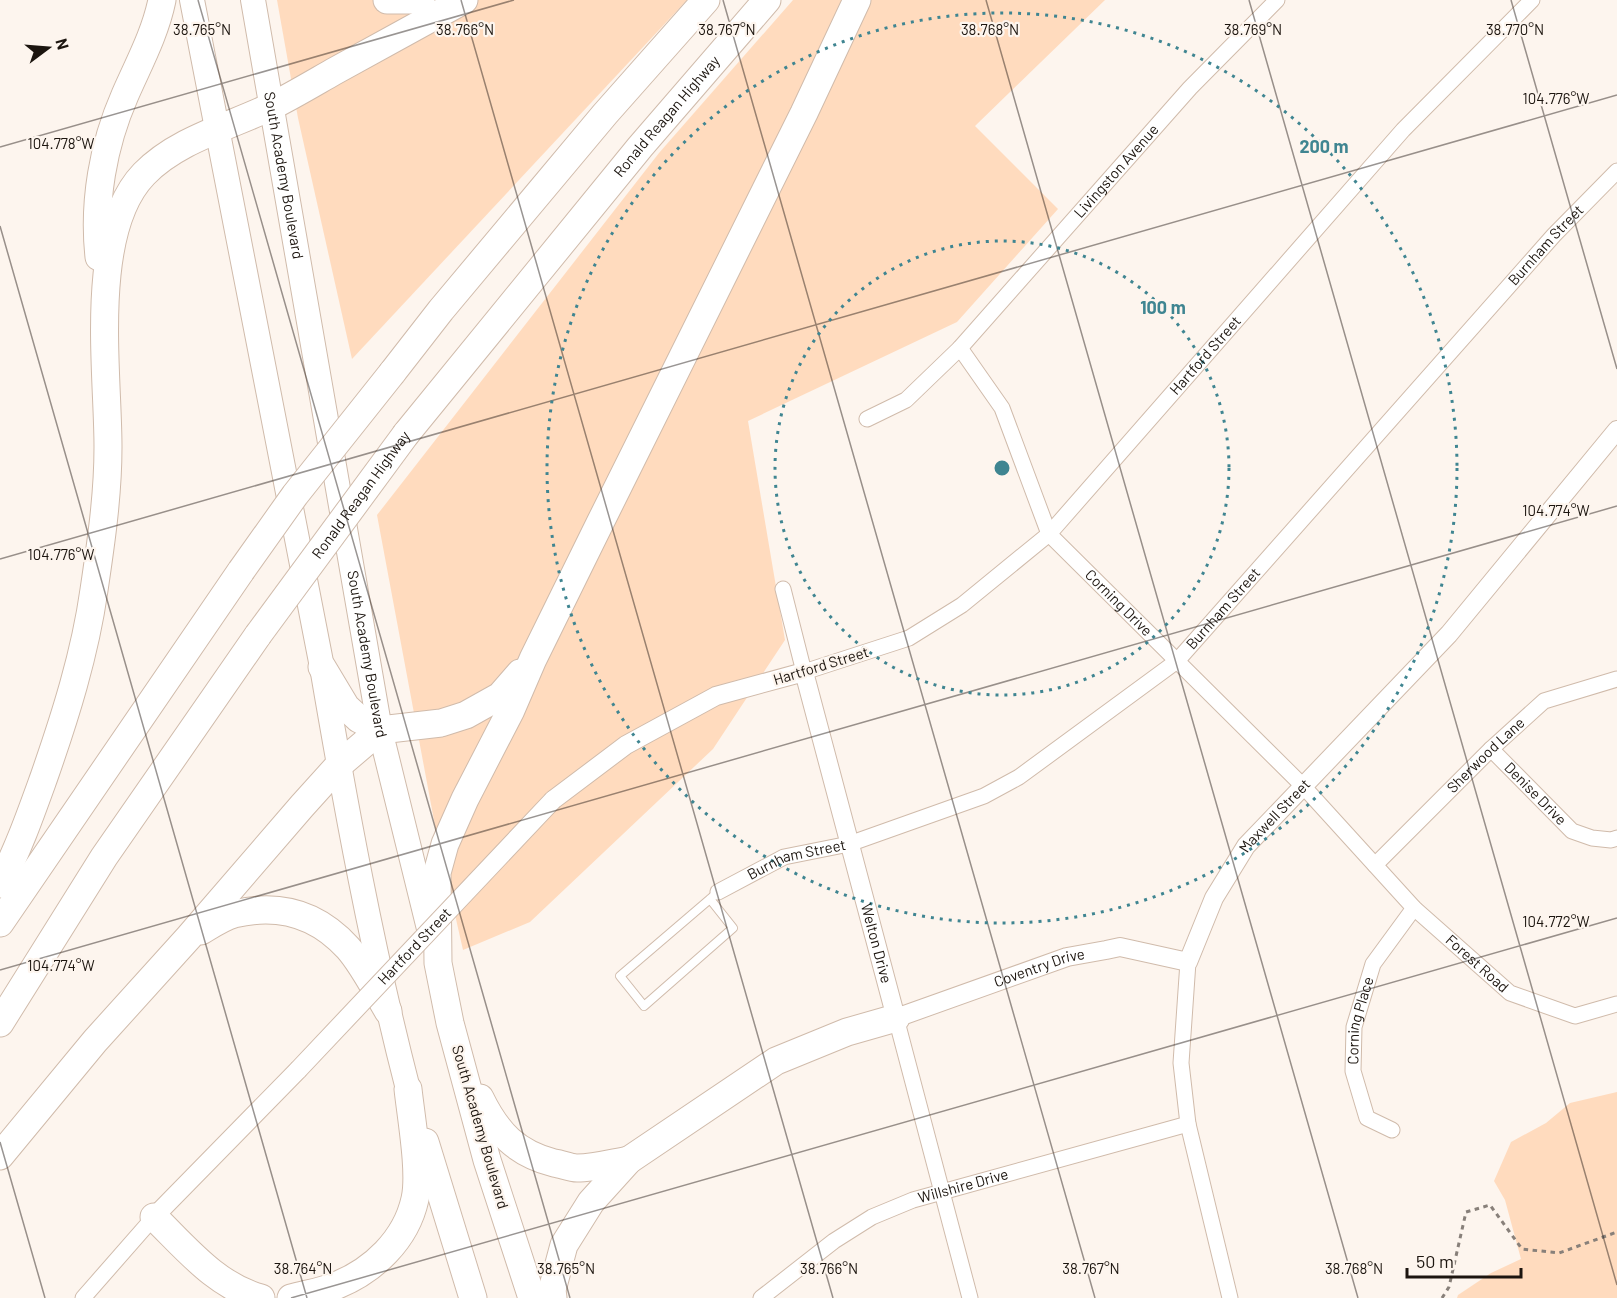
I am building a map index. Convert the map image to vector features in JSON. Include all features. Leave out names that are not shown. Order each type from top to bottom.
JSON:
[{"type":"highway","points":[[105,304],[98,250],[99,183],[109,140],[124,97],[151,40],[162,0]]},
{"type":"highway","points":[[192,0],[388,1011],[408,1089],[473,1298]]},
{"type":"highway","name":"South Academy Boulevard","points":[[253,0],[380,730],[438,963],[450,1023],[487,1160],[532,1298]]},
{"type":"highway","points":[[387,0],[421,0]]},
{"type":"highway","points":[[0,884],[26,827],[74,685],[94,594],[102,531],[108,450],[105,304],[109,249],[118,216],[127,197],[142,176],[156,163],[188,143],[271,106],[464,0]]},
{"type":"highway","points":[[0,923],[295,495],[441,310],[598,123],[706,0]]},
{"type":"highway","name":"Ronald Reagan Highway","points":[[0,1023],[104,857],[258,635],[406,434],[640,147],[767,0]]},
{"type":"highway","points":[[438,963],[436,873],[445,844],[465,799],[511,710],[533,659],[804,113],[857,0]]},
{"type":"highway","points":[[0,1156],[95,1041],[339,765],[380,730],[441,723],[466,715],[500,696],[533,659]]},
{"type":"highway","points":[[322,667],[346,707],[359,719],[380,730]]},
{"type":"highway","points":[[189,937],[232,914],[265,909],[296,912],[327,927],[349,949],[388,1011]]},
{"type":"highway","points":[[553,1298],[552,1290],[564,1245],[591,1202],[629,1160],[776,1061],[847,1032],[896,1018]]},
{"type":"highway","points":[[450,1023],[488,1115],[501,1133],[518,1149],[540,1159],[576,1168],[629,1160]]},
{"type":"highway","points":[[291,1298],[333,1287],[360,1275],[382,1257],[397,1240],[408,1220],[416,1197],[417,1173],[408,1089]]},
{"type":"highway","points":[[154,1216],[211,1273],[245,1294],[261,1298]]},
{"type":"street","name":"Livingston Avenue","points":[[960,348],[1190,88],[1277,0]]},
{"type":"street","name":"Hartford Street","points":[[83,1298],[154,1216],[298,1070],[554,800],[626,745],[716,696],[804,672],[909,638],[962,605],[1049,534],[1403,130],[1532,0]]},
{"type":"street","name":"Burnham Street","points":[[714,896],[784,857],[849,844],[984,796],[1019,777],[1177,661],[1546,244],[1617,171]]},
{"type":"street","points":[[867,420],[906,400],[960,348]]},
{"type":"street","name":"Corning Drive","points":[[960,348],[1002,408],[1049,534],[1303,786],[1414,908]]},
{"type":"street","name":"Maxwell Street","points":[[1230,1298],[1188,1124],[1181,1063],[1188,962],[1214,898],[1246,846],[1449,634],[1617,430]]},
{"type":"street","name":"Welton Drive","points":[[783,589],[970,1298]]},
{"type":"street","name":"Sherwood Lane","points":[[1375,865],[1491,749],[1544,701],[1617,679]]},
{"type":"street","name":"Denise Drive","points":[[1491,749],[1572,831],[1592,838],[1611,840],[1617,838]]},
{"type":"street","name":"Forest Road","points":[[1414,908],[1510,993],[1575,1016],[1617,1004]]},
{"type":"street","name":"Corning Place","points":[[1392,1130],[1367,1118],[1353,1071],[1354,1027],[1373,964],[1414,908]]},
{"type":"street","name":"Coventry Drive","points":[[896,1018],[1067,957],[1120,947],[1188,962]]},
{"type":"street","name":"Willshire Drive","points":[[761,1298],[834,1241],[872,1217],[913,1200],[1188,1124]]},
{"type":"lane","points":[[714,896],[733,928],[644,1006],[620,976],[714,896]]},
{"type":"path","points":[[1442,1298],[1449,1287],[1466,1212],[1490,1205],[1522,1249],[1559,1253],[1617,1232]]},
{"type":"shaded area","points":[[277,0],[687,0],[352,359],[298,118]]},
{"type":"shaded area","points":[[793,0],[1105,0],[975,126],[1058,209],[957,322],[748,421],[785,640],[713,749],[530,922],[463,950],[436,831],[377,515],[659,153]]},
{"type":"shaded area","points":[[1617,1092],[1617,1298],[1457,1298],[1458,1295],[1491,1273],[1521,1259],[1505,1200],[1494,1181],[1511,1142],[1546,1123],[1570,1103]]}]
